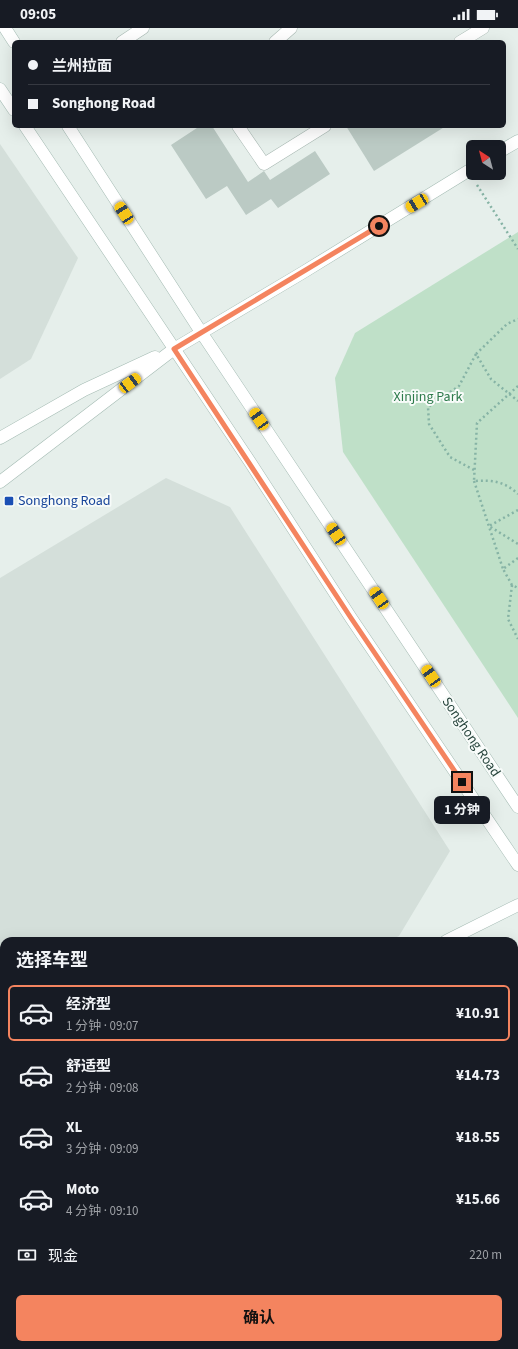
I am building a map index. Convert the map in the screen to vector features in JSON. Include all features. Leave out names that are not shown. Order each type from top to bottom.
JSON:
[{"type":"main road","points":[[6,28],[13,40]]},
{"type":"main road","points":[[125,40],[143,28]]},
{"type":"main road","points":[[277,40],[291,28]]},
{"type":"main road","points":[[463,40],[482,28]]},
{"type":"main road","points":[[0,89],[12,107]]},
{"type":"main road","points":[[26,128],[351,618],[518,865]]},
{"type":"main road","name":"Songhong Road","points":[[69,128],[201,332],[518,807]]},
{"type":"main road","points":[[239,128],[264,164],[322,128]]},
{"type":"main road","points":[[506,148],[518,140]]},
{"type":"main road","points":[[0,482],[174,349],[466,172]]},
{"type":"main road","points":[[0,438],[84,390],[174,349]]},
{"type":"main road","points":[[454,937],[518,905]]},
{"type":"path","points":[[476,180],[518,249]]},
{"type":"path","points":[[474,470],[450,457],[429,424],[428,407],[459,386],[476,354],[507,324],[518,319]]},
{"type":"path","points":[[476,354],[491,379],[518,401]]},
{"type":"path","points":[[518,386],[477,423],[474,470],[474,481],[503,569],[512,585],[518,588]]},
{"type":"path","points":[[474,481],[490,480],[505,484],[518,494]]},
{"type":"path","points":[[489,526],[518,510]]},
{"type":"path","points":[[489,526],[518,544]]},
{"type":"path","points":[[503,569],[518,558]]},
{"type":"path","points":[[512,585],[508,619],[518,639]]},
{"type":"shaded area","points":[[0,144],[78,258],[31,359],[0,379]]},
{"type":"shaded area","points":[[166,478],[230,507],[450,851],[399,936],[0,937],[0,578]]},
{"type":"green space","name":"Xinjing Park","points":[[518,232],[518,718],[343,452],[335,378],[355,333]]},
{"type":"building","points":[[197,128],[213,128],[248,182],[264,171],[270,180],[315,151],[330,174],[278,208],[271,199],[246,215],[227,186],[206,199],[171,145]]},
{"type":"building","points":[[347,128],[443,128],[374,171]]},
{"type":"place","name":"Songhong Road","points":[[9,501]]},
{"type":"route","points":[[379,226],[174,349],[250,462],[351,618],[462,782]]}]
